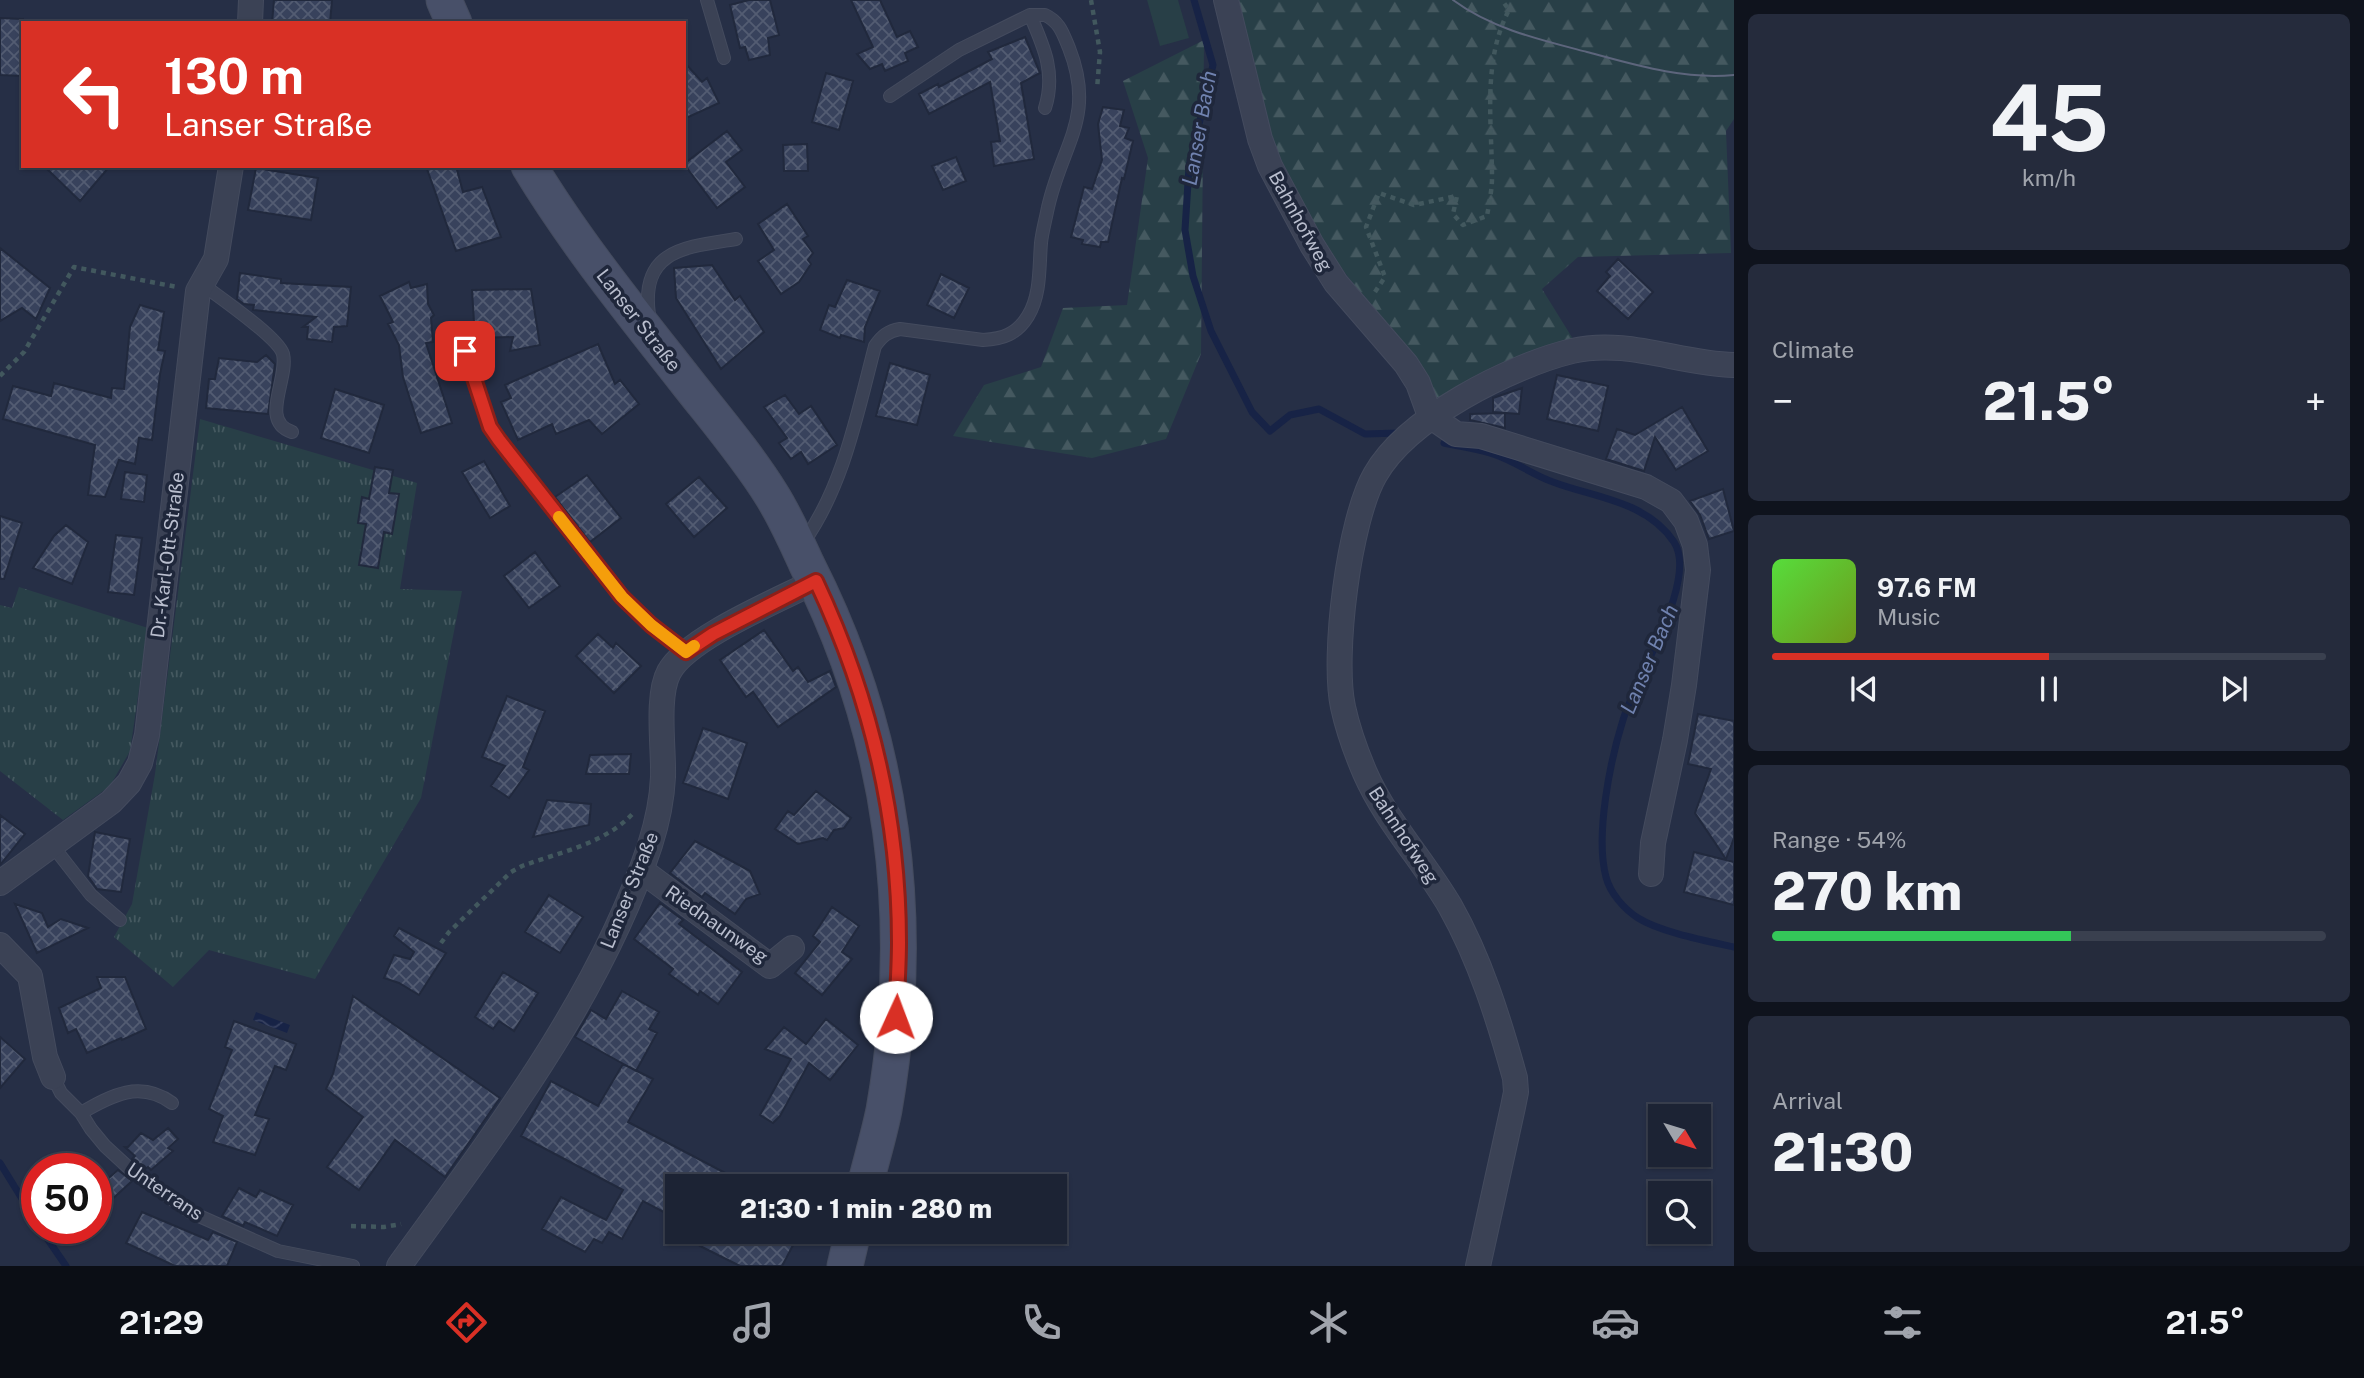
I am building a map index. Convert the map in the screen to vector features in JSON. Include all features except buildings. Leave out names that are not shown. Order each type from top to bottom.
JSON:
[{"type":"main road","name":"Lanser Straße","points":[[530,168],[586,253],[773,496],[816,581],[854,673],[876,743],[887,800],[896,880],[899,942],[896,1017],[883,1113],[868,1174]]},
{"type":"main road","points":[[845,1266],[850,1244]]},
{"type":"street","points":[[250,21],[251,0]]},
{"type":"street","name":"Bahnhofweg","points":[[1226,0],[1260,139],[1270,166],[1298,221],[1336,283],[1390,344],[1418,383],[1430,416]]},
{"type":"street","name":"Dr.-Karl-Ott-Straße","points":[[0,883],[111,802],[129,783],[140,763],[146,735],[200,288],[216,259],[232,168]]},
{"type":"street","name":"Bahnhofweg","points":[[1478,1266],[1516,1092],[1515,1078],[1468,940],[1449,905],[1392,822],[1365,773],[1343,706],[1340,671],[1346,584],[1361,508],[1375,474],[1386,459],[1430,416],[1520,367],[1574,351],[1623,348],[1693,362],[1734,365]]},
{"type":"street","points":[[1430,416],[1456,434],[1480,436],[1646,486],[1671,501],[1686,521],[1695,545],[1698,570],[1684,685],[1655,832],[1651,874]]},
{"type":"street","name":"Lanser Straße","points":[[399,1266],[495,1134],[553,1046],[615,933],[654,831],[663,780],[663,691],[668,672],[686,652],[713,634],[816,581]]},
{"type":"street","name":"Riednaunweg","points":[[640,870],[770,966],[792,948]]},
{"type":"street","points":[[0,945],[30,976],[45,1057],[53,1077]]},
{"type":"lane","points":[[707,0],[724,58]]},
{"type":"lane","points":[[799,549],[819,520],[833,492],[875,345],[882,337],[900,329],[983,340],[1007,337],[1019,328],[1034,303],[1041,241],[1049,202],[1077,124],[1080,85],[1061,28],[1045,15],[1030,15],[959,50],[890,96]]},
{"type":"lane","points":[[1030,15],[1049,63],[1051,81],[1045,108]]},
{"type":"lane","points":[[640,323],[649,315],[651,278],[662,260],[682,248],[736,239]]},
{"type":"lane","points":[[200,288],[260,328],[280,348],[284,363],[276,417],[282,427],[292,432]]},
{"type":"lane","points":[[461,340],[490,427],[499,440],[622,597],[651,625],[686,652]]},
{"type":"lane","points":[[52,845],[91,895],[120,920]]},
{"type":"lane","name":"Unterrans","points":[[53,1077],[61,1093],[81,1113],[98,1138],[130,1169],[190,1212],[278,1251],[353,1266]]},
{"type":"lane","points":[[81,1113],[103,1100],[132,1091],[160,1095],[172,1103]]},
{"type":"path","points":[[1373,326],[1376,290],[1385,276],[1366,227],[1378,193],[1414,205],[1457,196],[1453,214],[1463,225],[1487,216],[1492,181],[1489,127],[1492,68],[1500,26],[1509,10],[1502,0]]},
{"type":"path","points":[[0,376],[24,352],[74,267],[200,288]]},
{"type":"path","points":[[440,943],[511,872],[611,832],[627,820],[651,786],[663,780]]},
{"type":"path","points":[[351,1226],[384,1227],[433,1219]]},
{"type":"green space","points":[[1147,0],[1178,0],[1189,38],[1160,46]]},
{"type":"green space","points":[[1233,0],[1734,0],[1734,119],[1726,131],[1731,253],[1578,257],[1542,289],[1573,339],[1444,415],[1419,371],[1309,225],[1268,130]]},
{"type":"green space","points":[[1204,40],[1201,354],[1166,439],[1092,458],[953,436],[984,385],[1041,367],[1063,308],[1127,305],[1148,158],[1123,81]]},
{"type":"green space","points":[[200,419],[417,483],[400,589],[462,591],[421,798],[315,979],[209,950],[173,987],[114,937],[132,904],[155,774]]},
{"type":"green space","points":[[19,587],[148,628],[130,751],[110,786],[63,820],[0,771],[0,605],[12,608]]},
{"type":"water","points":[[256,1012],[290,1025],[287,1033],[253,1020]]},
{"type":"waterway","name":"Lanser Bach","points":[[1194,0],[1213,65],[1189,167],[1185,230],[1193,276],[1211,331],[1252,412],[1270,431],[1290,415],[1319,409],[1365,434],[1399,433]]},
{"type":"waterway","name":"Lanser Bach","points":[[1444,443],[1496,455],[1553,482],[1635,509],[1663,528],[1674,542],[1679,559],[1678,580],[1672,604],[1623,720],[1613,756],[1603,820],[1603,860],[1606,877],[1614,895],[1638,918],[1671,932],[1734,947]]},
{"type":"waterway","points":[[0,1163],[21,1197]]},
{"type":"waterway","points":[[51,1244],[66,1266]]},
{"type":"tram line","points":[[1453,0],[1500,26],[1623,62],[1678,73],[1734,75]]},
{"type":"slow traffic","points":[[559,517],[636,612],[686,652],[694,646]]},
{"type":"route","points":[[465,351],[490,427],[499,440],[622,597],[651,625],[686,652],[713,634],[816,581],[858,685],[876,743],[887,800],[896,880],[899,942],[896,1017]]}]
